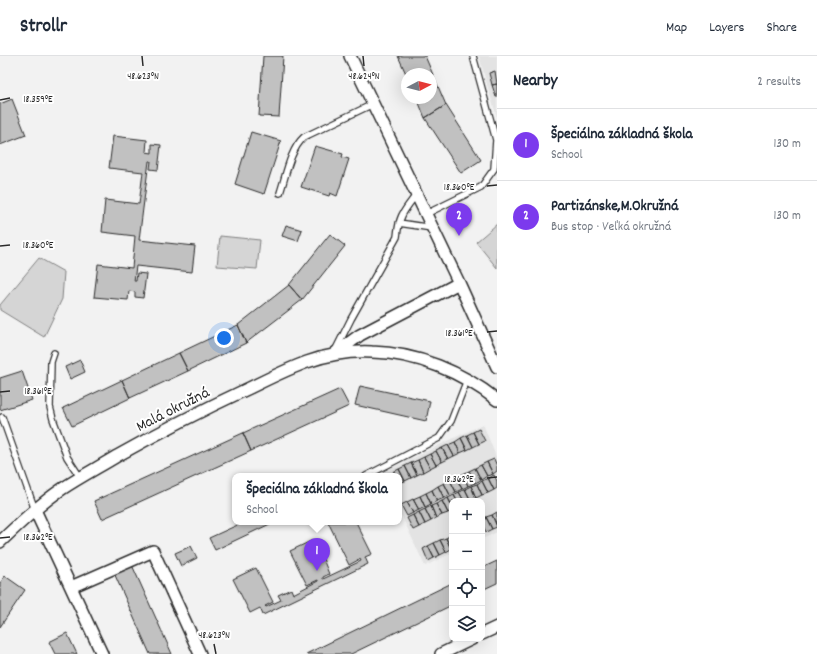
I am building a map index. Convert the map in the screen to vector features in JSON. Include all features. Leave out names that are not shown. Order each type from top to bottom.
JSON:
[{"type":"street","points":[[350,56],[459,283],[497,367]]},
{"type":"street","name":"Malá okružná","points":[[334,354],[360,335],[459,283]]},
{"type":"street","name":"Malá okružná","points":[[0,542],[35,510],[80,477],[169,427],[226,399],[306,362],[334,354],[372,352],[399,354],[422,360],[452,372],[483,388],[497,400]]},
{"type":"street","points":[[35,510],[102,654]]},
{"type":"street","points":[[71,587],[153,551],[200,654]]},
{"type":"street","points":[[485,633],[497,627]]},
{"type":"street","points":[[441,654],[466,642]]},
{"type":"lane","points":[[426,214],[482,187],[494,169],[496,140],[473,56]]},
{"type":"lane","points":[[280,193],[294,150],[304,137],[373,104]]},
{"type":"lane","points":[[334,354],[351,319],[397,236],[399,223],[403,213],[416,195]]},
{"type":"lane","points":[[399,223],[432,228]]},
{"type":"lane","points":[[54,353],[51,362],[50,407],[52,419],[68,456],[80,477]]},
{"type":"lane","points":[[372,473],[439,438],[451,421],[467,380]]},
{"type":"lane","points":[[2,417],[35,510]]},
{"type":"shaded area","points":[[479,56],[497,56],[497,117],[485,78]]},
{"type":"shaded area","points":[[497,224],[497,268],[476,242]]},
{"type":"shaded area","points":[[220,236],[260,240],[257,269],[217,266]]},
{"type":"shaded area","points":[[39,258],[64,272],[62,299],[44,337],[0,310],[0,305]]},
{"type":"shaded area","points":[[483,424],[497,459],[497,532],[485,538],[485,498],[449,498],[449,554],[425,566],[402,516],[402,473],[382,473]]},
{"type":"building","points":[[263,56],[283,56],[279,117],[259,116]]},
{"type":"building","points":[[398,56],[425,56],[430,68],[403,68]]},
{"type":"building","points":[[495,71],[497,84],[492,85],[489,73]]},
{"type":"building","points":[[437,84],[446,105],[425,118],[419,104],[437,104]]},
{"type":"building","points":[[497,84],[497,97],[496,97],[492,85]]},
{"type":"building","points":[[12,99],[26,135],[0,145],[0,104]]},
{"type":"building","points":[[446,105],[481,160],[461,173],[425,118]]},
{"type":"building","points":[[251,132],[281,141],[264,194],[235,184]]},
{"type":"building","points":[[113,136],[147,140],[146,152],[152,153],[152,144],[161,145],[158,170],[150,169],[151,161],[149,161],[139,240],[195,246],[192,272],[136,266],[134,281],[136,281],[137,273],[146,274],[143,298],[135,297],[135,292],[129,291],[128,300],[94,297],[98,264],[132,268],[135,236],[102,232],[105,200],[139,204],[143,172],[109,168]]},
{"type":"building","points":[[315,146],[343,154],[342,157],[349,159],[337,196],[330,193],[329,196],[301,187]]},
{"type":"building","points":[[286,225],[302,230],[298,241],[282,236]]},
{"type":"building","points":[[330,234],[345,246],[302,300],[289,285]]},
{"type":"building","points":[[289,285],[302,300],[246,343],[238,325]]},
{"type":"building","points":[[238,325],[246,343],[188,371],[179,353]]},
{"type":"building","points":[[179,353],[188,371],[130,398],[122,380]]},
{"type":"building","points":[[80,360],[85,372],[70,379],[65,367]]},
{"type":"building","points":[[22,371],[32,400],[0,410],[0,378]]},
{"type":"building","points":[[122,380],[130,398],[72,426],[63,408]]},
{"type":"building","points":[[360,386],[430,401],[426,421],[355,405]]},
{"type":"building","points":[[340,389],[349,406],[251,451],[243,433]]},
{"type":"building","points":[[479,429],[485,441],[479,444],[473,432]]},
{"type":"building","points":[[473,432],[479,444],[473,447],[467,435]]},
{"type":"building","points":[[243,433],[251,451],[102,519],[94,501]]},
{"type":"building","points":[[467,435],[473,447],[467,450],[461,438]]},
{"type":"building","points":[[461,438],[467,450],[460,453],[455,442]]},
{"type":"building","points":[[455,442],[460,453],[454,456],[448,445]]},
{"type":"building","points":[[448,445],[454,456],[448,459],[442,448]]},
{"type":"building","points":[[442,448],[448,459],[442,462],[436,451]]},
{"type":"building","points":[[436,451],[442,462],[436,465],[430,454]]},
{"type":"building","points":[[430,454],[436,465],[430,468],[424,457]]},
{"type":"building","points":[[424,457],[430,468],[423,472],[418,460]]},
{"type":"building","points":[[494,459],[497,466],[497,471],[493,474],[487,462]]},
{"type":"building","points":[[418,460],[423,472],[417,475],[411,463]]},
{"type":"building","points":[[487,462],[493,474],[487,476],[481,465]]},
{"type":"building","points":[[411,463],[417,475],[411,478],[405,466]]},
{"type":"building","points":[[481,465],[487,476],[481,480],[475,468]]},
{"type":"building","points":[[405,466],[411,478],[405,481],[399,469]]},
{"type":"building","points":[[475,468],[481,480],[475,483],[469,471]]},
{"type":"building","points":[[399,469],[401,473],[394,473]]},
{"type":"building","points":[[469,471],[475,483],[468,486],[463,474]]},
{"type":"building","points":[[463,474],[468,486],[462,489],[456,477]]},
{"type":"building","points":[[402,475],[405,481],[402,482]]},
{"type":"building","points":[[494,475],[497,481],[497,488],[494,490],[488,478]]},
{"type":"building","points":[[456,477],[462,489],[456,492],[450,480]]},
{"type":"building","points":[[488,478],[494,490],[488,493],[482,481]]},
{"type":"building","points":[[450,480],[456,492],[450,495],[444,483]]},
{"type":"building","points":[[482,481],[488,493],[482,495],[477,484]]},
{"type":"building","points":[[444,483],[450,495],[444,498],[438,486]]},
{"type":"building","points":[[477,484],[482,495],[476,498],[471,486]]},
{"type":"building","points":[[438,486],[444,498],[437,501],[432,490]]},
{"type":"building","points":[[471,486],[476,498],[470,498],[465,489]]},
{"type":"building","points":[[465,489],[470,498],[462,498],[459,492]]},
{"type":"building","points":[[432,490],[437,501],[431,504],[426,493]]},
{"type":"building","points":[[459,492],[462,498],[456,498],[454,495]]},
{"type":"building","points":[[426,493],[431,504],[425,507],[420,496]]},
{"type":"building","points":[[454,495],[456,498],[449,498],[449,500],[448,498]]},
{"type":"building","points":[[420,496],[425,507],[419,510],[413,499]]},
{"type":"building","points":[[448,498],[449,500],[448,513],[442,501]]},
{"type":"building","points":[[413,499],[419,510],[413,513],[407,502]]},
{"type":"building","points":[[442,501],[448,513],[442,515],[436,504]]},
{"type":"building","points":[[407,502],[413,513],[407,516],[402,504]]},
{"type":"building","points":[[436,504],[442,515],[436,518],[431,506]]},
{"type":"building","points":[[431,506],[436,518],[431,521],[425,509]]},
{"type":"building","points":[[425,509],[431,521],[425,524],[419,512]]},
{"type":"building","points":[[419,512],[425,524],[419,527],[413,515]]},
{"type":"building","points":[[497,512],[497,525],[492,515]]},
{"type":"building","points":[[413,515],[419,527],[413,530],[407,518]]},
{"type":"building","points":[[492,515],[497,527],[492,529],[486,517]]},
{"type":"building","points":[[486,517],[492,529],[486,532],[485,530]]},
{"type":"building","points":[[237,525],[268,525],[215,550],[209,538]]},
{"type":"building","points":[[329,525],[358,525],[372,554],[365,557],[368,564],[263,615],[260,608],[250,613],[233,579],[256,568],[273,602],[265,606],[266,607],[281,600],[278,595],[291,589],[293,594],[318,581],[307,585],[290,551],[313,540],[321,554],[329,574],[323,577],[323,579],[361,561],[360,559],[349,565]]},
{"type":"building","points":[[449,536],[449,545],[446,538]]},
{"type":"building","points":[[446,538],[449,545],[449,550],[446,552],[440,540]]},
{"type":"building","points":[[440,540],[446,552],[440,555],[434,543]]},
{"type":"building","points":[[434,543],[440,555],[434,558],[428,546]]},
{"type":"building","points":[[191,546],[197,558],[181,566],[175,553]]},
{"type":"building","points":[[428,546],[434,558],[428,561],[423,549]]},
{"type":"building","points":[[497,561],[497,583],[485,589],[485,570],[485,567]]},
{"type":"building","points":[[132,565],[172,654],[150,654],[114,573]]},
{"type":"building","points":[[5,576],[25,590],[0,627],[0,583]]},
{"type":"building","points":[[449,584],[449,606],[351,654],[306,654]]},
{"type":"building","points":[[67,633],[77,654],[55,654],[49,642]]},
{"type":"place","name":"Partizánske,M.Okružná","points":[[459,236]]},
{"type":"place","name":"Špeciálna základná škola","points":[[317,571]]}]
